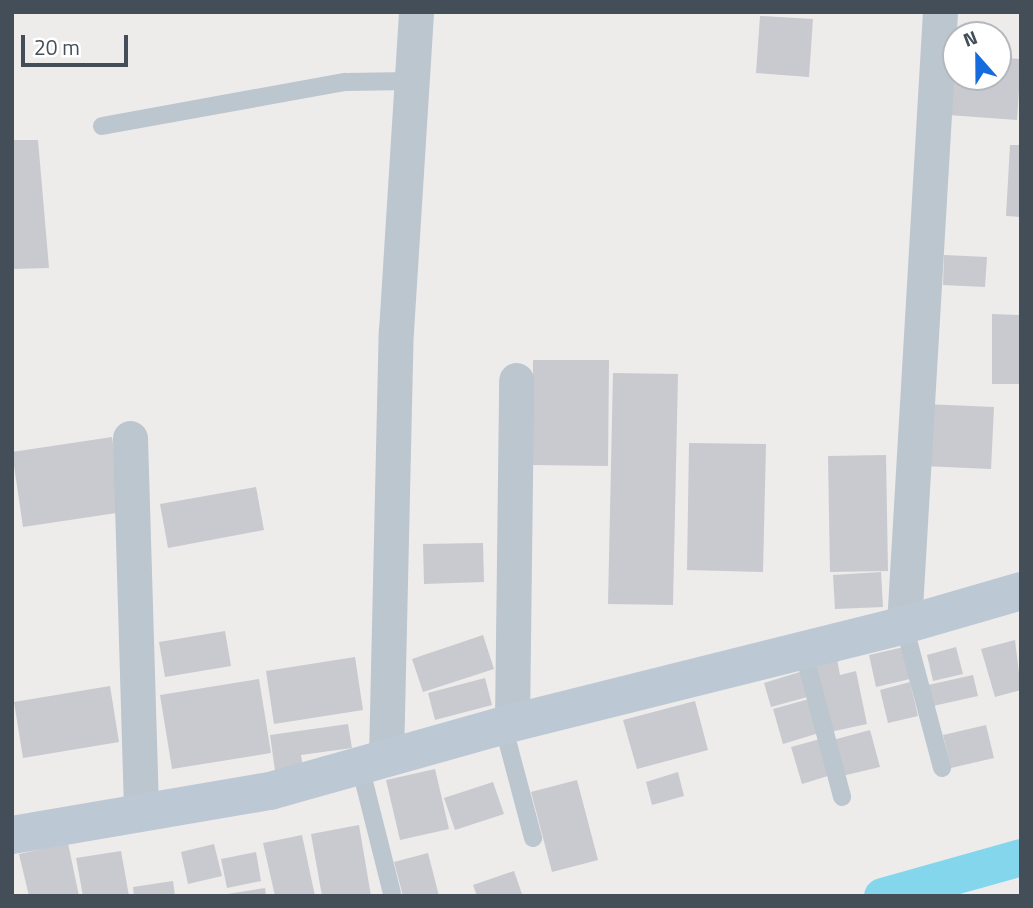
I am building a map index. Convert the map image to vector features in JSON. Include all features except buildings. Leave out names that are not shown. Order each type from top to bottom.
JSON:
[{"type":"street","points":[[373,762],[416,12]]},
{"type":"street","points":[[904,625],[940,12]]},
{"type":"street","points":[[507,724],[516,380]]},
{"type":"street","points":[[130,438],[141,813]]},
{"type":"street","points":[[12,835],[270,791],[507,724],[904,625],[1021,591]]},
{"type":"lane","points":[[102,126],[345,82],[411,81]]},
{"type":"lane","points":[[904,625],[942,768]]},
{"type":"lane","points":[[803,650],[842,797]]},
{"type":"lane","points":[[507,724],[533,838]]},
{"type":"lane","points":[[373,762],[392,893]]},
{"type":"waterway","points":[[882,896],[1021,857]]}]
